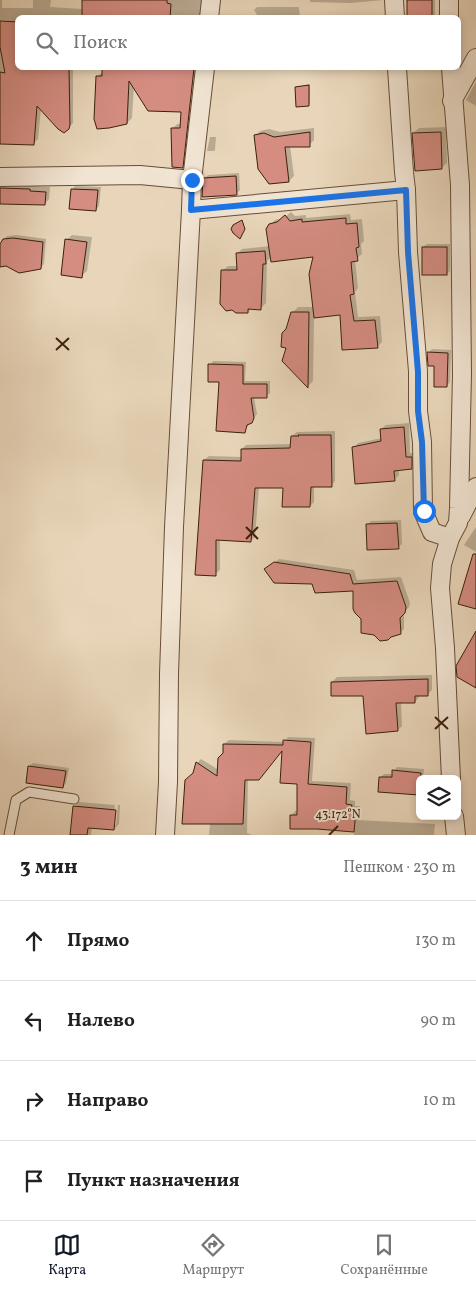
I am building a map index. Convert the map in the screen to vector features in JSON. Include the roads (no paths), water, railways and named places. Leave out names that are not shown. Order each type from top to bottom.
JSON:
[{"type":"street","points":[[209,15],[210,0]]},
{"type":"street","points":[[394,0],[395,15]]},
{"type":"street","points":[[448,0],[449,15]]},
{"type":"street","points":[[452,101],[476,58]]},
{"type":"street","points":[[165,835],[174,527],[192,180],[205,70]]},
{"type":"street","points":[[397,70],[406,190],[408,252],[418,372],[418,411],[422,442],[424,511],[432,532],[454,530]]},
{"type":"street","points":[[451,70],[460,185],[469,379],[459,508],[454,530],[442,564],[440,588],[445,648],[451,775]]},
{"type":"street","points":[[0,176],[140,175],[192,180]]},
{"type":"street","points":[[191,210],[406,190]]},
{"type":"street","points":[[454,530],[476,487]]},
{"type":"street","points":[[454,820],[456,835]]},
{"type":"lane","points":[[9,835],[16,800],[30,792],[74,799]]}]
